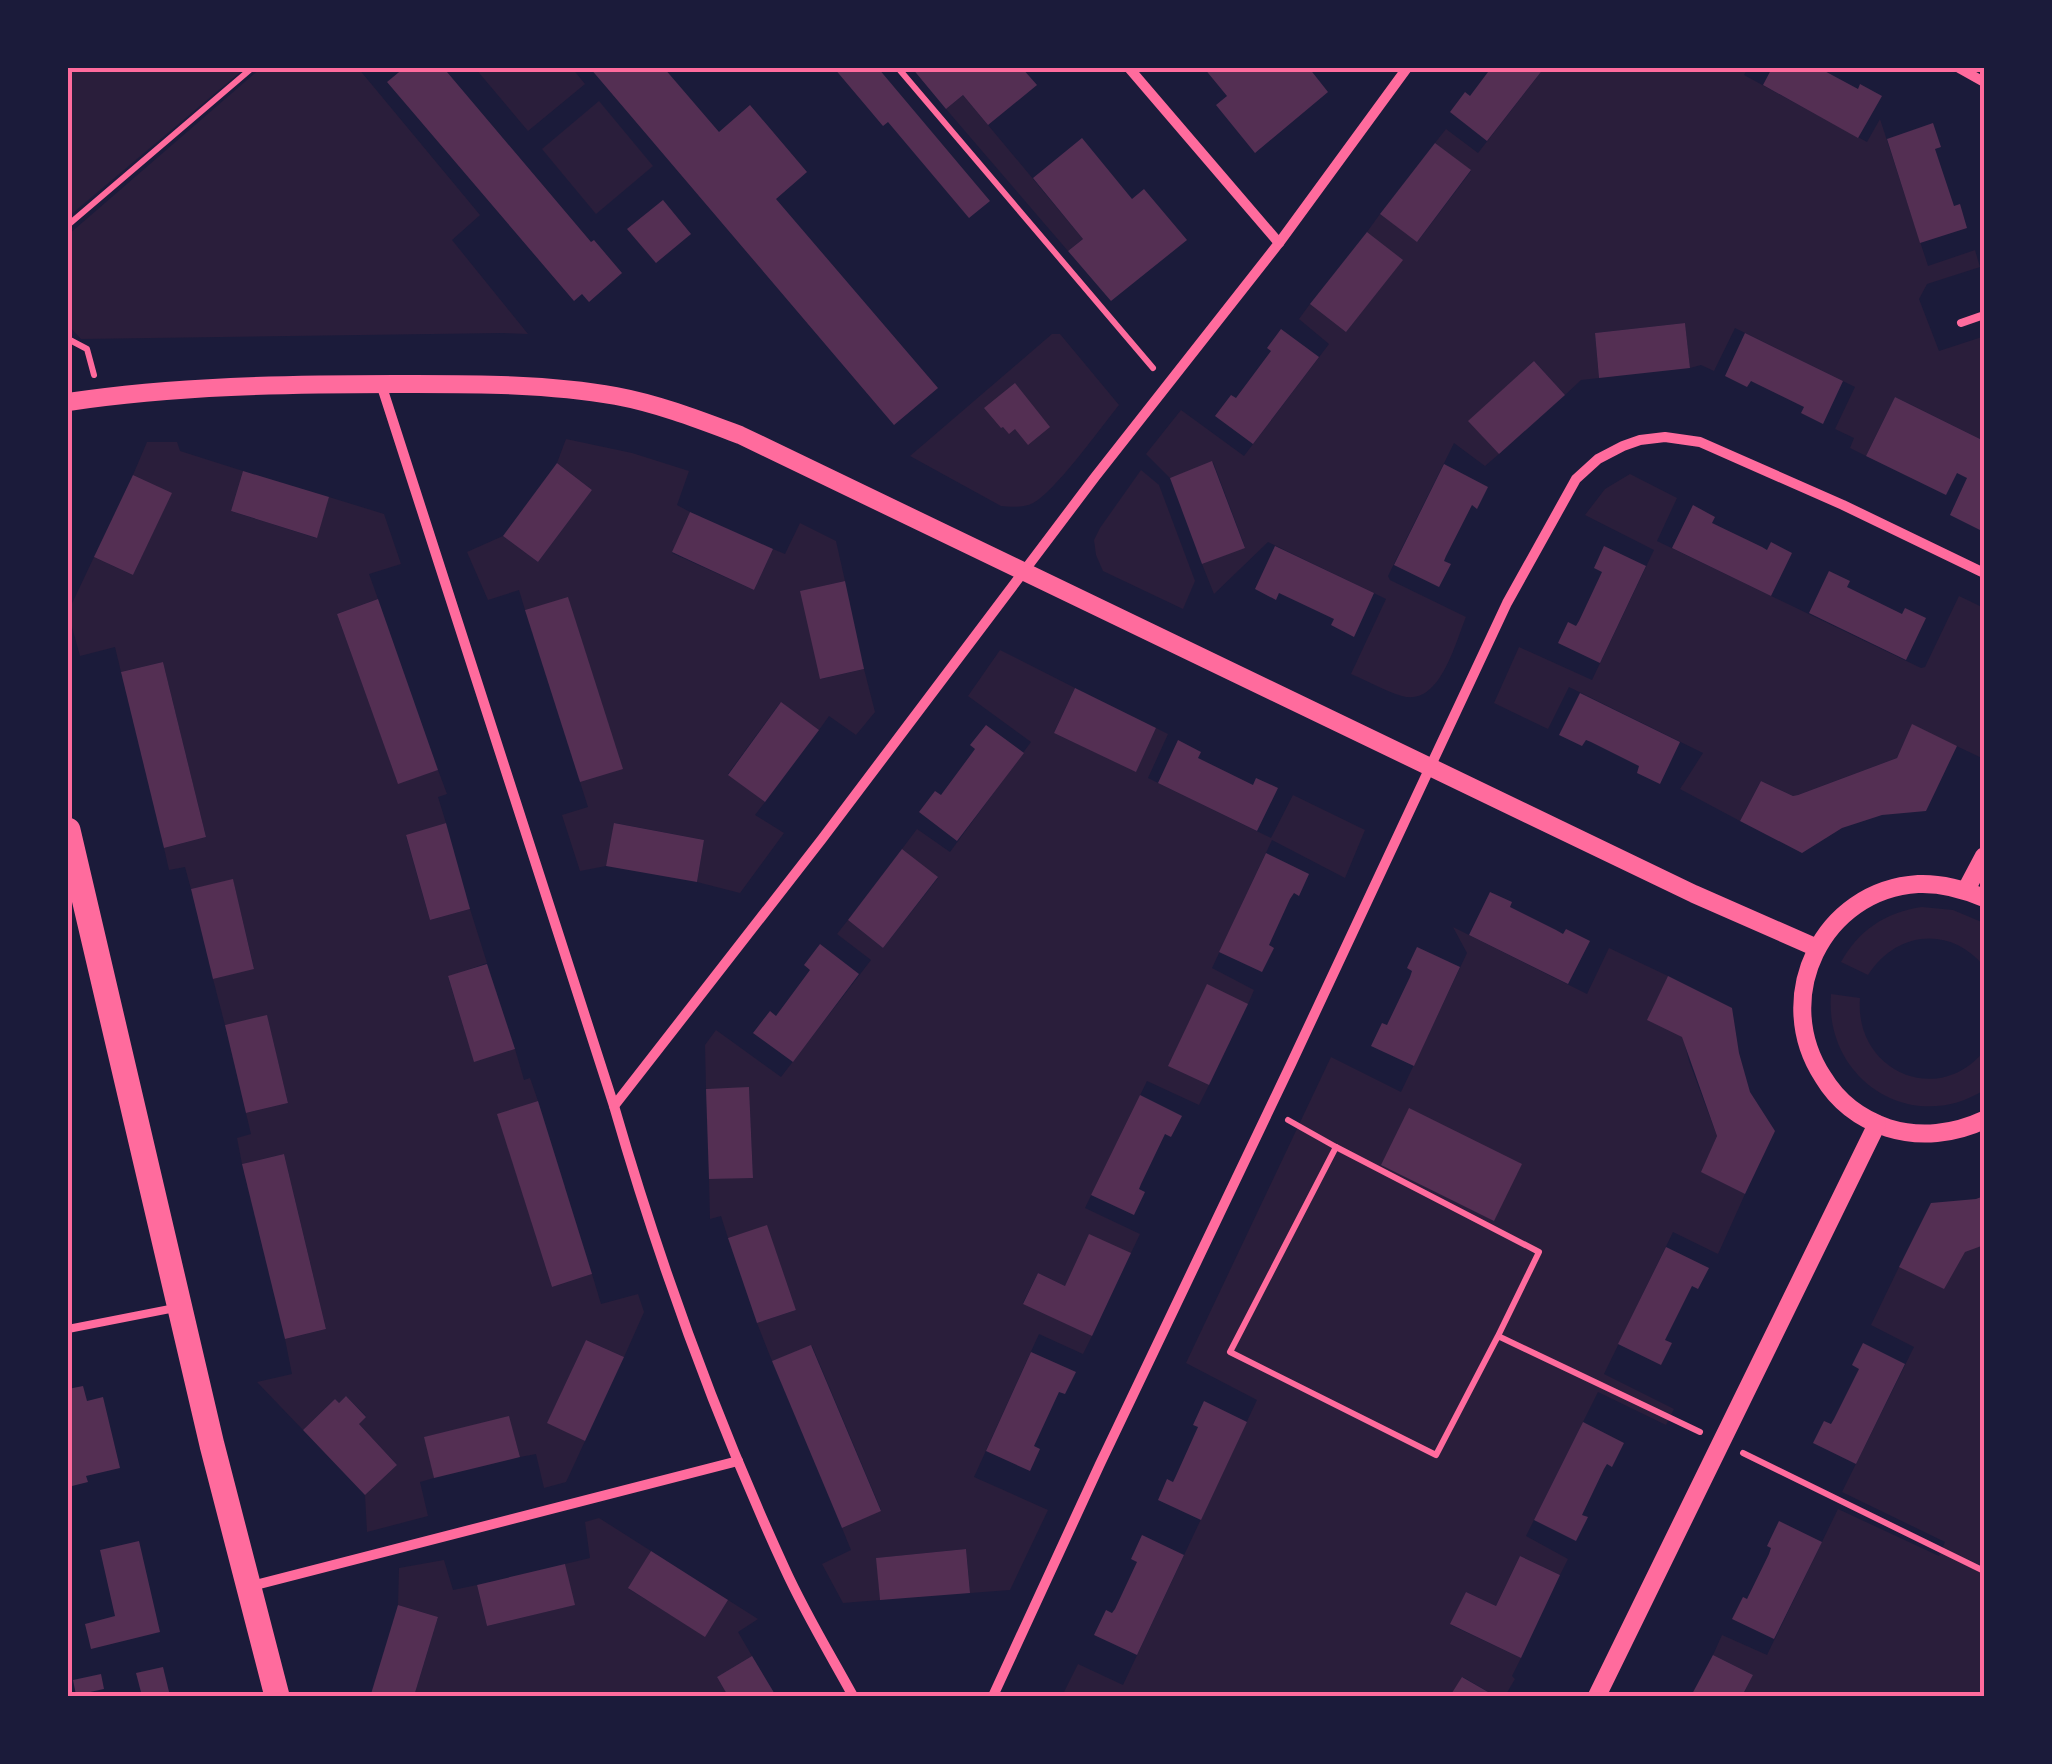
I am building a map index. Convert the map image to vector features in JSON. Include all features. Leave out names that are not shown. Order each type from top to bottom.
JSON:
[{"type":"main road","points":[[68,830],[276,1696]]},
{"type":"street","points":[[1129,68],[1279,242]]},
{"type":"street","points":[[614,1106],[1279,242],[1408,68]]},
{"type":"street","points":[[1959,68],[1984,82]]},
{"type":"street","points":[[381,384],[614,1106],[647,1220],[696,1360],[787,1573],[852,1696]]},
{"type":"street","points":[[68,402],[190,388],[381,384],[478,384],[614,395],[641,401],[740,435],[1694,894],[1817,948]]},
{"type":"street","points":[[994,1696],[1507,604],[1576,479],[1598,459],[1640,440],[1665,437],[1700,442],[1843,505],[1984,574]]},
{"type":"street","points":[[1966,890],[1984,856]]},
{"type":"street","points":[[1984,898],[1966,890],[1930,884],[1893,888],[1849,910],[1831,928],[1808,967],[1802,1018],[1816,1068],[1842,1101],[1876,1124],[1897,1131],[1940,1134],[1984,1120]]},
{"type":"street","points":[[1597,1696],[1876,1124]]},
{"type":"street","points":[[247,1587],[738,1461]]},
{"type":"lane","points":[[1961,323],[1984,315]]},
{"type":"lane","points":[[68,1328],[180,1307]]},
{"type":"path","points":[[68,225],[252,68]]},
{"type":"path","points":[[898,68],[1167,384]]},
{"type":"path","points":[[68,339],[86,349],[101,397]]},
{"type":"path","points":[[1270,1110],[1539,1252],[1436,1455],[1230,1352],[1336,1147]]},
{"type":"path","points":[[1498,1336],[1984,1571]]},
{"type":"shaded area","points":[[68,68],[245,68],[68,217]]},
{"type":"shaded area","points":[[261,68],[358,68],[480,215],[452,240],[528,334],[81,339],[68,325],[68,235]]},
{"type":"shaded area","points":[[475,68],[572,68],[585,84],[528,131]]},
{"type":"shaded area","points":[[1544,68],[1748,68],[1744,75],[1867,142],[1880,119],[1928,266],[1975,250],[1980,267],[1927,284],[1919,299],[1939,351],[1982,337],[1984,441],[1895,397],[1866,456],[1850,448],[1854,438],[1835,429],[1855,387],[1735,328],[1714,371],[1701,365],[1690,368],[1685,323],[1595,333],[1599,378],[1581,380],[1565,395],[1534,361],[1469,421],[1499,454],[1485,466],[1454,443],[1388,576],[1466,617],[1436,683],[1415,697],[1402,696],[1351,674],[1386,599],[1268,542],[1214,594],[1202,564],[1245,547],[1213,462],[1170,478],[1146,454],[1181,410],[1244,456],[1329,344],[1299,319],[1310,304],[1402,260],[1367,232],[1380,214],[1418,241],[1471,171],[1435,143],[1446,129],[1478,153]]},
{"type":"shaded area","points":[[963,95],[1083,239],[1068,251],[946,109]]},
{"type":"shaded area","points":[[599,101],[653,166],[596,214],[542,149]]},
{"type":"shaded area","points":[[1052,334],[1060,334],[1119,405],[1042,497],[1026,506],[1001,506],[910,456]]},
{"type":"shaded area","points":[[566,439],[632,453],[689,471],[677,505],[690,512],[672,553],[754,590],[773,549],[785,554],[800,523],[836,541],[845,581],[801,591],[821,679],[864,669],[875,712],[856,735],[829,716],[819,730],[780,703],[728,774],[765,802],[755,815],[784,833],[740,893],[697,882],[704,840],[615,823],[606,866],[580,871],[562,815],[588,807],[580,782],[568,598],[525,610],[519,590],[488,600],[467,552],[503,536],[538,562],[592,490],[557,463]]},
{"type":"shaded area","points":[[147,442],[177,442],[180,451],[243,471],[231,511],[316,538],[329,497],[384,514],[401,564],[369,574],[378,599],[337,614],[398,783],[438,770],[447,794],[438,797],[446,823],[406,836],[430,920],[470,909],[487,963],[448,977],[474,1061],[515,1049],[524,1080],[530,1078],[538,1101],[498,1115],[552,1287],[592,1274],[601,1304],[638,1294],[644,1312],[624,1357],[586,1340],[548,1422],[585,1441],[566,1482],[544,1488],[536,1454],[520,1457],[509,1417],[425,1437],[434,1478],[420,1482],[428,1516],[367,1532],[365,1495],[397,1465],[359,1424],[366,1416],[346,1396],[339,1403],[335,1399],[303,1430],[257,1382],[292,1374],[285,1339],[326,1329],[284,1154],[242,1164],[237,1138],[251,1134],[246,1113],[288,1103],[267,1016],[225,1025],[213,979],[254,968],[233,880],[191,889],[185,867],[169,870],[164,848],[206,837],[163,662],[121,672],[115,647],[80,656],[68,612],[94,557],[133,575],[171,493],[133,475]]},
{"type":"shaded area","points":[[1141,470],[1159,485],[1195,581],[1183,609],[1103,571],[1096,555],[1094,540],[1100,528]]},
{"type":"shaded area","points":[[1630,474],[1677,498],[1657,541],[1921,668],[1925,667],[1959,596],[1984,608],[1984,759],[1912,725],[1897,758],[1798,795],[1761,781],[1740,821],[1680,789],[1703,753],[1569,687],[1548,729],[1494,703],[1519,647],[1592,680],[1654,550],[1585,515],[1605,489]]},
{"type":"shaded area","points":[[1000,650],[1075,688],[1054,733],[1136,771],[1156,728],[1168,734],[1148,778],[1271,838],[1293,795],[1365,830],[1345,878],[1272,840],[1212,968],[1254,990],[1248,1004],[1169,1066],[1209,1085],[1199,1105],[1147,1081],[1085,1208],[1140,1234],[1131,1253],[1065,1286],[1038,1273],[1023,1303],[1092,1336],[1083,1354],[1039,1334],[974,1477],[1048,1510],[1010,1590],[970,1593],[966,1549],[877,1558],[880,1600],[843,1603],[822,1564],[851,1550],[842,1528],[881,1510],[812,1346],[772,1361],[757,1323],[796,1310],[767,1226],[728,1238],[721,1216],[710,1219],[709,1179],[753,1177],[749,1088],[706,1089],[705,1045],[716,1030],[781,1077],[871,960],[837,934],[848,920],[883,948],[938,878],[902,849],[917,829],[950,852],[1031,742],[968,696]]},
{"type":"shaded area","points":[[1922,907],[1953,910],[1984,923],[1984,966],[1970,953],[1940,939],[1908,942],[1893,949],[1868,975],[1841,962],[1875,924]]},
{"type":"shaded area","points":[[1453,927],[1587,994],[1609,948],[1668,976],[1689,1061],[1717,1136],[1702,1172],[1745,1194],[1718,1254],[1673,1232],[1604,1374],[1674,1409],[1666,1425],[1598,1392],[1526,1536],[1568,1559],[1560,1575],[1520,1556],[1496,1606],[1466,1592],[1451,1625],[1521,1658],[1505,1696],[1495,1696],[1463,1677],[1450,1696],[1062,1696],[1078,1664],[1123,1685],[1257,1400],[1186,1363],[1331,1057],[1401,1092],[1467,953]]},
{"type":"shaded area","points":[[1831,994],[1860,998],[1862,1024],[1870,1045],[1884,1062],[1903,1073],[1923,1079],[1944,1077],[1965,1068],[1984,1051],[1984,1090],[1956,1103],[1928,1106],[1902,1102],[1878,1091],[1857,1074],[1842,1051],[1833,1024]]},
{"type":"shaded area","points":[[1984,1245],[1984,1696],[1742,1696],[1753,1675],[1713,1655],[1722,1635],[1767,1655],[1838,1509],[1939,1556],[1945,1542],[1842,1492],[1914,1347],[1871,1325],[1899,1267]]},
{"type":"shaded area","points":[[599,1518],[651,1551],[629,1589],[705,1636],[728,1600],[758,1619],[738,1632],[752,1656],[717,1677],[728,1696],[414,1696],[438,1617],[398,1605],[399,1568],[444,1560],[453,1590],[477,1585],[487,1626],[574,1605],[565,1564],[590,1558],[585,1522]]},
{"type":"building","points":[[404,68],[453,68],[447,72],[591,242],[594,240],[622,273],[589,302],[582,294],[574,301],[387,82]]},
{"type":"building","points":[[590,68],[664,68],[719,132],[750,105],[807,172],[776,199],[938,388],[894,425]]},
{"type":"building","points":[[834,68],[878,68],[990,201],[969,218],[888,122],[883,126]]},
{"type":"building","points":[[912,68],[1022,68],[1037,85],[988,125],[963,95],[946,109]]},
{"type":"building","points":[[1204,68],[1309,68],[1328,92],[1255,153],[1216,105],[1227,96]]},
{"type":"building","points":[[1491,68],[1544,68],[1487,141],[1450,112],[1465,92],[1470,96]]},
{"type":"building","points":[[1772,68],[1819,68],[1858,89],[1860,84],[1882,96],[1858,138],[1763,85]]},
{"type":"building","points":[[1933,123],[1941,147],[1935,149],[1954,206],[1960,204],[1967,228],[1920,243],[1887,139]]},
{"type":"building","points":[[1082,138],[1132,199],[1144,189],[1187,240],[1111,301],[1068,251],[1083,239],[1033,178]]},
{"type":"building","points":[[1435,143],[1471,170],[1417,242],[1380,214]]},
{"type":"building","points":[[663,200],[691,234],[656,263],[627,229]]},
{"type":"building","points":[[1367,232],[1403,260],[1346,332],[1310,304]]},
{"type":"building","points":[[1685,323],[1690,368],[1599,378],[1595,333]]},
{"type":"building","points":[[1281,329],[1319,357],[1253,444],[1215,416],[1231,395],[1236,398],[1271,351],[1267,348]]},
{"type":"building","points":[[1745,333],[1843,381],[1823,424],[1801,413],[1804,407],[1751,381],[1747,387],[1725,376]]},
{"type":"building","points":[[1534,361],[1565,395],[1499,454],[1468,421]]},
{"type":"building","points":[[1015,383],[1050,427],[1028,445],[1015,429],[1009,434],[1001,428],[984,408]]},
{"type":"building","points":[[1895,397],[1984,441],[1984,532],[1950,515],[1967,478],[1957,473],[1946,495],[1866,456]]},
{"type":"building","points":[[1212,461],[1245,548],[1202,564],[1170,478]]},
{"type":"building","points":[[557,463],[592,490],[538,562],[503,536]]},
{"type":"building","points":[[1444,464],[1488,487],[1477,509],[1472,505],[1446,556],[1444,561],[1451,564],[1439,587],[1394,565]]},
{"type":"building","points":[[243,471],[329,497],[317,538],[231,511]]},
{"type":"building","points":[[133,475],[172,493],[133,575],[94,557]]},
{"type":"building","points":[[1693,505],[1715,517],[1712,523],[1767,550],[1771,542],[1792,553],[1771,596],[1672,548]]},
{"type":"building","points":[[690,512],[773,549],[754,590],[672,552]]},
{"type":"building","points":[[1275,546],[1374,593],[1354,637],[1331,625],[1334,619],[1279,593],[1276,600],[1255,589]]},
{"type":"building","points":[[1604,546],[1646,566],[1600,663],[1558,643],[1568,622],[1576,626],[1579,621],[1602,572],[1594,568]]},
{"type":"building","points":[[1829,571],[1850,581],[1847,587],[1902,614],[1905,608],[1926,618],[1906,660],[1809,613]]},
{"type":"building","points":[[845,581],[864,669],[820,679],[800,591]]},
{"type":"building","points":[[568,597],[623,769],[580,782],[525,610]]},
{"type":"building","points":[[378,599],[438,770],[398,784],[337,614]]},
{"type":"building","points":[[163,662],[206,837],[164,848],[121,672]]},
{"type":"building","points":[[1075,688],[1156,728],[1136,772],[1054,733]]},
{"type":"building","points":[[1580,693],[1680,742],[1660,784],[1637,773],[1639,766],[1591,742],[1586,740],[1582,746],[1559,735]]},
{"type":"building","points":[[781,702],[819,730],[765,802],[728,775]]},
{"type":"building","points":[[1912,724],[1957,746],[1926,811],[1882,815],[1842,828],[1802,853],[1740,821],[1761,781],[1793,796],[1897,758]]},
{"type":"building","points":[[986,725],[1024,753],[957,841],[919,812],[935,791],[941,795],[975,749],[970,745]]},
{"type":"building","points":[[1178,740],[1201,752],[1198,758],[1253,785],[1256,778],[1278,788],[1257,831],[1158,783]]},
{"type":"building","points":[[446,823],[470,909],[430,920],[406,835]]},
{"type":"building","points":[[614,823],[704,840],[697,882],[606,866]]},
{"type":"building","points":[[902,849],[938,877],[883,948],[848,920]]},
{"type":"building","points":[[1266,853],[1309,874],[1299,896],[1294,893],[1290,899],[1269,945],[1274,948],[1262,972],[1219,952]]},
{"type":"building","points":[[233,879],[254,969],[213,979],[191,889]]},
{"type":"building","points":[[1490,892],[1512,902],[1510,907],[1563,934],[1566,929],[1590,941],[1568,984],[1469,935]]},
{"type":"building","points":[[820,944],[859,974],[793,1062],[753,1033],[770,1011],[776,1016],[810,970],[804,965]]},
{"type":"building","points":[[1417,947],[1460,967],[1414,1066],[1371,1046],[1382,1023],[1387,1025],[1410,977],[1412,971],[1407,968]]},
{"type":"building","points":[[487,964],[515,1049],[474,1062],[448,976]]},
{"type":"building","points":[[1668,976],[1732,1008],[1750,1092],[1775,1131],[1745,1194],[1701,1172],[1717,1136],[1682,1037],[1647,1020]]},
{"type":"building","points":[[1207,984],[1248,1004],[1209,1085],[1168,1066]]},
{"type":"building","points":[[267,1015],[288,1103],[246,1113],[225,1025]]},
{"type":"building","points":[[749,1087],[753,1178],[709,1179],[706,1089]]},
{"type":"building","points":[[1140,1095],[1182,1116],[1171,1137],[1165,1134],[1139,1189],[1145,1192],[1134,1215],[1091,1195]]},
{"type":"building","points":[[538,1101],[592,1274],[552,1287],[497,1114]]},
{"type":"building","points":[[1409,1108],[1522,1164],[1494,1221],[1381,1165]]},
{"type":"building","points":[[284,1154],[326,1329],[285,1339],[242,1164]]},
{"type":"building","points":[[1984,1196],[1984,1245],[1965,1252],[1944,1289],[1899,1267],[1931,1203]]},
{"type":"building","points":[[767,1225],[796,1310],[757,1323],[728,1238]]},
{"type":"building","points":[[1089,1234],[1131,1253],[1092,1336],[1023,1304],[1038,1273],[1065,1286]]},
{"type":"building","points":[[1666,1247],[1709,1268],[1698,1289],[1692,1286],[1665,1340],[1672,1343],[1661,1365],[1618,1344]]},
{"type":"building","points":[[586,1340],[624,1357],[585,1441],[547,1423]]},
{"type":"building","points":[[1863,1343],[1905,1364],[1856,1464],[1813,1443],[1824,1421],[1831,1424],[1859,1369],[1852,1365]]},
{"type":"building","points":[[811,1345],[881,1511],[842,1528],[772,1361]]},
{"type":"building","points":[[1031,1352],[1076,1372],[1065,1394],[1059,1392],[1034,1446],[1040,1449],[1030,1471],[986,1451]]},
{"type":"building","points":[[83,1386],[87,1401],[103,1397],[120,1468],[86,1476],[88,1482],[68,1487],[68,1389]]},
{"type":"building","points":[[346,1396],[366,1417],[359,1424],[397,1465],[365,1495],[303,1430],[335,1399],[339,1403]]},
{"type":"building","points":[[1204,1401],[1247,1422],[1201,1520],[1158,1500],[1167,1479],[1173,1482],[1175,1478],[1198,1427],[1193,1425]]},
{"type":"building","points":[[509,1416],[520,1457],[434,1478],[424,1437]]},
{"type":"building","points":[[1583,1422],[1624,1443],[1612,1467],[1607,1464],[1604,1469],[1582,1515],[1588,1517],[1576,1541],[1534,1520]]},
{"type":"building","points":[[1779,1521],[1822,1542],[1774,1639],[1732,1619],[1743,1597],[1747,1599],[1769,1554],[1771,1548],[1767,1546]]},
{"type":"building","points":[[1142,1535],[1184,1555],[1137,1655],[1094,1635],[1106,1610],[1112,1613],[1115,1609],[1137,1562],[1131,1559]]},
{"type":"building","points":[[139,1541],[160,1632],[91,1649],[85,1624],[115,1616],[100,1550]]},
{"type":"building","points":[[966,1549],[970,1593],[880,1600],[876,1558]]},
{"type":"building","points":[[651,1551],[728,1600],[705,1637],[628,1588]]},
{"type":"building","points":[[1520,1556],[1560,1575],[1521,1658],[1450,1624],[1466,1592],[1496,1606]]},
{"type":"building","points":[[565,1564],[575,1605],[487,1626],[477,1585]]},
{"type":"building","points":[[398,1605],[438,1617],[414,1696],[378,1696],[371,1694]]},
{"type":"building","points":[[1713,1655],[1753,1675],[1742,1696],[1691,1696]]},
{"type":"building","points":[[752,1656],[776,1696],[728,1696],[717,1677]]},
{"type":"building","points":[[163,1667],[170,1696],[142,1696],[136,1673]]},
{"type":"building","points":[[101,1674],[104,1689],[76,1695],[73,1680]]},
{"type":"building","points":[[1462,1677],[1495,1696],[1450,1696]]}]
